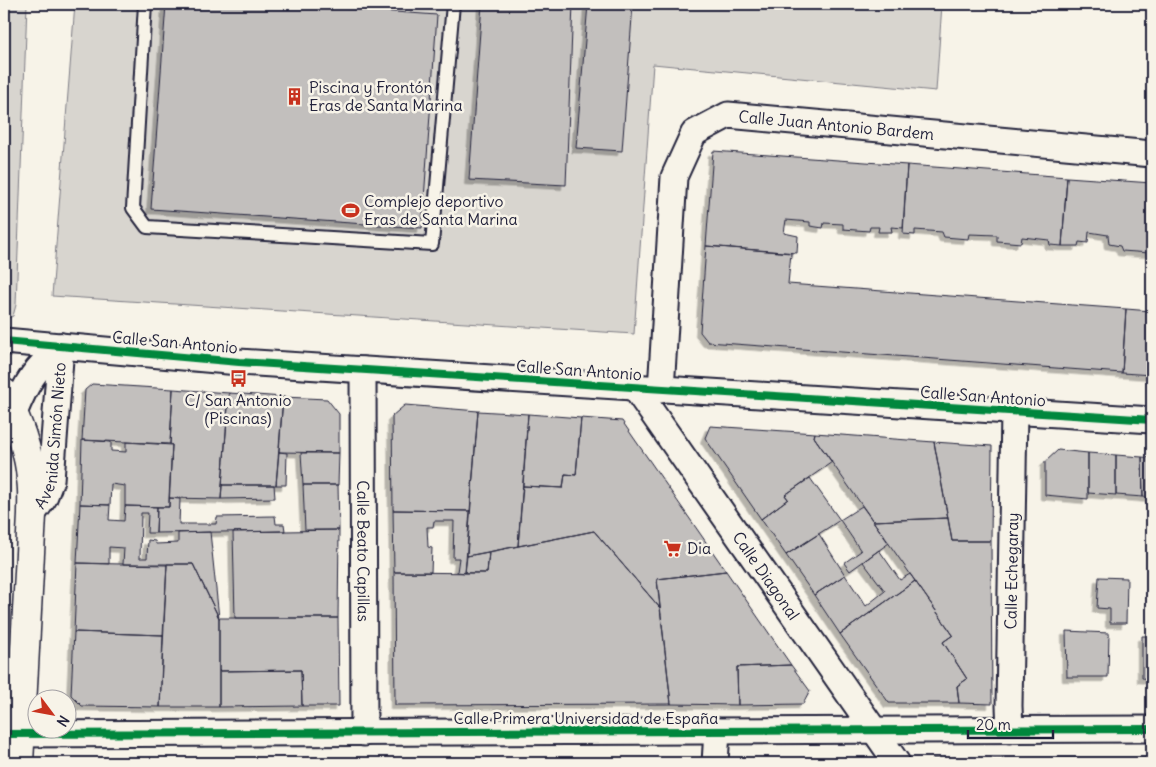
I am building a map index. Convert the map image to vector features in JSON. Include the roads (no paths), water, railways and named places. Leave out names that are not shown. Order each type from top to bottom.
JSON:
[{"type":"main road","name":"Avenida Simón Nieto","points":[[9,403],[23,440],[32,478],[32,514],[12,734],[19,763]]},
{"type":"street","name":"Calle Juan Antonio Bardem","points":[[661,390],[674,178],[694,134],[728,115],[1152,154]]},
{"type":"street","name":"Calle San Antonio","points":[[4,341],[239,362],[1152,420]]},
{"type":"street","name":"Avenida Simón Nieto","points":[[9,403],[24,388],[45,360],[61,346]]},
{"type":"street","name":"Avenida Simón Nieto","points":[[32,514],[44,498],[51,480],[61,346]]},
{"type":"street","name":"Calle Beato Capillas","points":[[363,370],[364,733]]},
{"type":"street","name":"Calle Diagonal","points":[[635,388],[897,763]]},
{"type":"street","name":"Calle Echegaray","points":[[1010,730],[1014,412]]},
{"type":"street","name":"Calle Primera Universidad de España","points":[[12,734],[1152,729]]},
{"type":"street","points":[[715,763],[717,731]]},
{"type":"lane","points":[[145,4],[133,208],[147,227],[432,244],[453,4]]},
{"type":"place","name":"Piscina y Frontón Eras de Santa Marina","points":[[295,96]]},
{"type":"place","name":"Complejo deportivo Eras de Santa Marina","points":[[350,210]]},
{"type":"place","name":"C/ San Antonio (Piscinas)","points":[[238,379]]},
{"type":"place","name":"Dia","points":[[673,548]]}]
